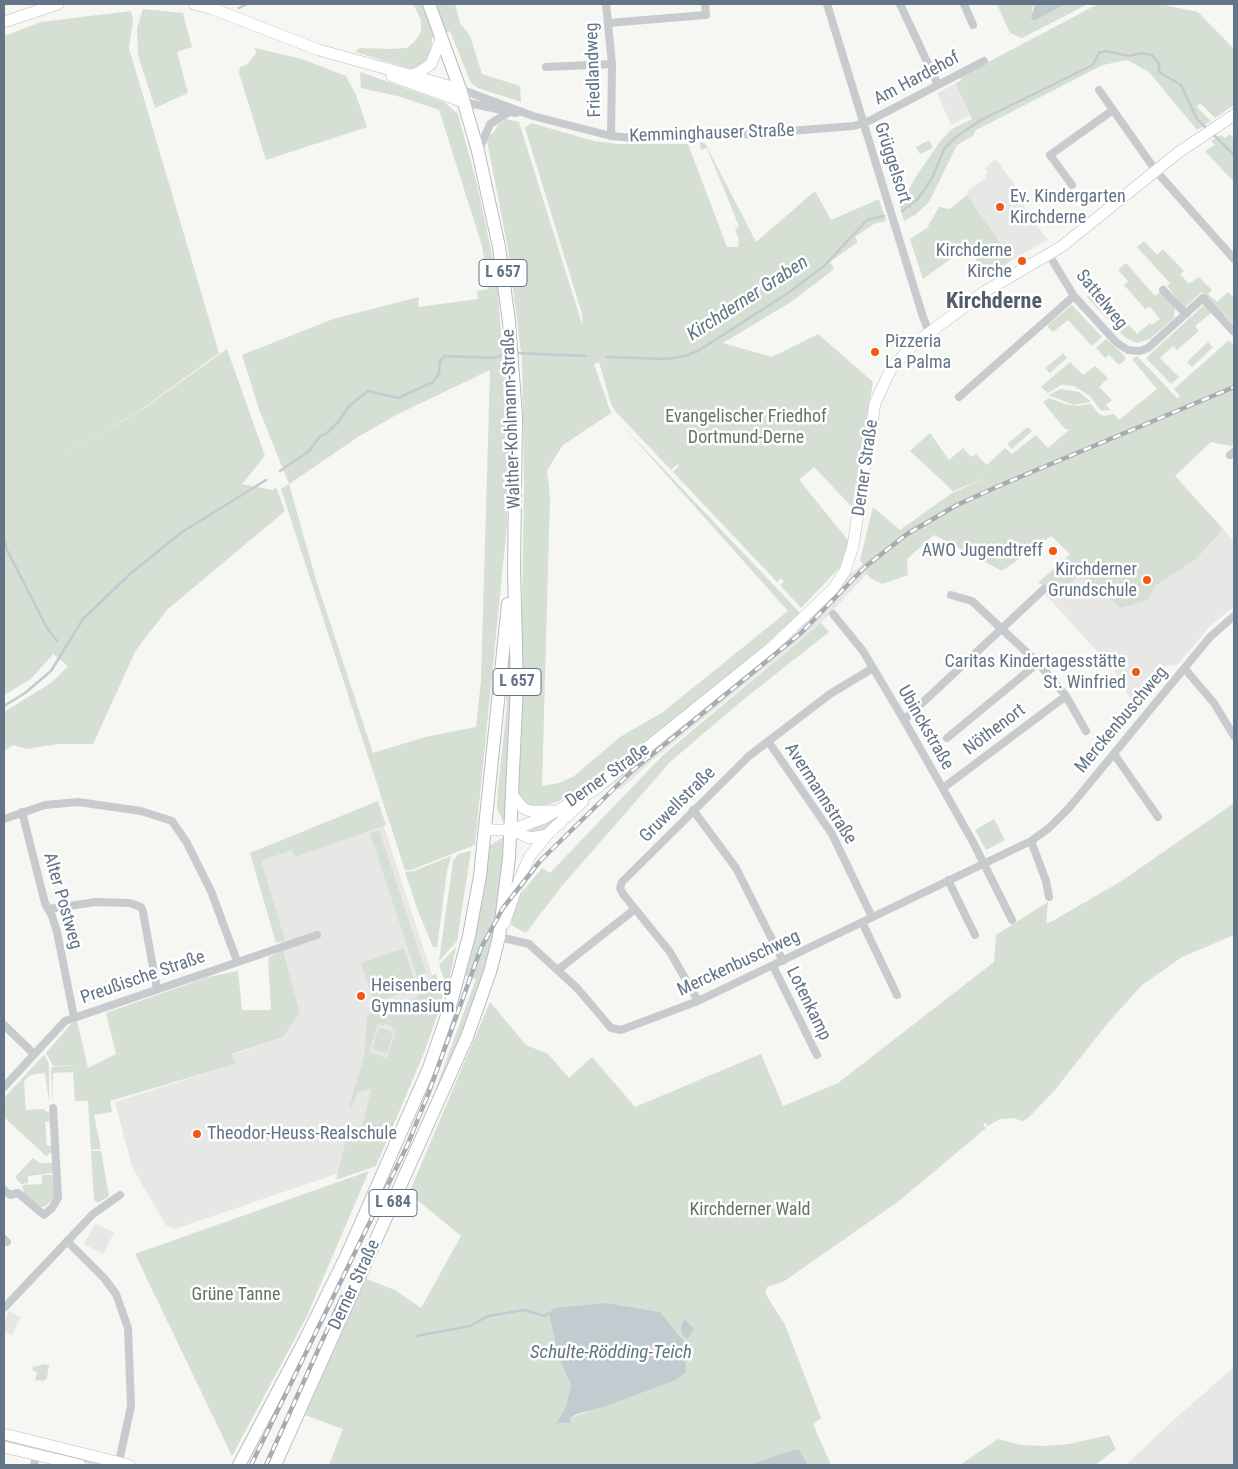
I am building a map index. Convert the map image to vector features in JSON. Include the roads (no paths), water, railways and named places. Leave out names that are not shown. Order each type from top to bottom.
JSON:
[{"type":"main road","points":[[4,22],[58,4]]},
{"type":"main road","name":"Kemminghauser Straße","points":[[194,4],[464,102]]},
{"type":"main road","name":"Walther-Kohlmann-Straße","points":[[429,4],[460,88],[478,152],[499,246],[511,338],[516,449],[514,569],[517,685],[514,796],[511,830]]},
{"type":"main road","points":[[410,75],[418,73],[431,64],[441,39]]},
{"type":"main road","name":"Kemminghauser Straße","points":[[358,62],[460,88]]},
{"type":"main road","name":"Derner Straße","points":[[511,830],[559,810],[593,791],[790,632],[841,580],[850,559],[856,533],[875,403],[891,369],[913,344],[996,284],[1049,255],[1156,171],[1234,114]]},
{"type":"main road","name":"Walther-Kohlmann-Straße","points":[[486,830],[504,632],[514,569]]},
{"type":"main road","points":[[499,937],[524,867],[547,835],[593,791]]},
{"type":"main road","points":[[514,796],[524,808],[530,811],[559,810]]},
{"type":"main road","points":[[486,830],[511,830],[523,837],[547,835]]},
{"type":"main road","name":"Derner Straße","points":[[239,1465],[305,1340],[347,1255],[429,1068],[449,1010],[469,936],[486,830]]},
{"type":"main road","name":"L 684","points":[[499,937],[511,830]]},
{"type":"main road","name":"Derner Straße","points":[[275,1465],[287,1434],[441,1097],[477,1010],[499,937]]},
{"type":"main road","points":[[4,1434],[124,1464]]},
{"type":"main road","points":[[4,1446],[36,1460],[80,1465]]},
{"type":"street","name":"Friedlandweg","points":[[606,4],[612,64],[611,136]]},
{"type":"street","points":[[608,23],[706,15],[705,4]]},
{"type":"street","name":"Grüggelsort","points":[[828,4],[923,318],[929,332]]},
{"type":"street","points":[[900,4],[938,85]]},
{"type":"street","points":[[964,4],[974,25]]},
{"type":"street","name":"Am Hardehof","points":[[863,123],[984,61]]},
{"type":"street","points":[[546,67],[612,64]]},
{"type":"street","name":"Kemminghauser Straße","points":[[460,88],[533,116]]},
{"type":"street","points":[[1099,90],[1156,171],[1234,259]]},
{"type":"street","name":"Kemminghauser Straße","points":[[464,102],[533,116],[611,136],[645,139],[845,128],[863,123]]},
{"type":"street","points":[[1072,185],[1050,154],[1113,110]]},
{"type":"street","points":[[478,152],[490,124],[509,112]]},
{"type":"street","name":"Sattelweg","points":[[1049,255],[1074,296],[1116,343],[1134,351],[1148,348],[1203,298],[1233,331]]},
{"type":"street","points":[[1163,290],[1186,314]]},
{"type":"street","points":[[959,398],[1074,296]]},
{"type":"street","points":[[904,720],[1044,589]]},
{"type":"street","points":[[951,595],[972,601],[1038,663],[1066,696],[1086,731]]},
{"type":"street","name":"Ubinckstraße","points":[[833,614],[853,637],[873,668],[984,863]]},
{"type":"street","name":"Merckenbuschweg","points":[[499,937],[529,944],[578,988],[606,1025],[616,1030],[698,1001],[1031,841],[1049,828],[1069,808],[1210,637],[1234,616]]},
{"type":"street","points":[[947,738],[1038,663]]},
{"type":"street","name":"Gruwellstraße","points":[[698,1001],[674,957],[623,894],[620,888],[622,882],[693,810],[768,741],[830,694],[873,668]]},
{"type":"street","points":[[1185,669],[1214,703],[1234,736]]},
{"type":"street","name":"Nöthenort","points":[[943,788],[1066,696]]},
{"type":"street","name":"Avermannstraße","points":[[768,741],[832,834],[872,917]]},
{"type":"street","points":[[1114,754],[1158,817]]},
{"type":"street","points":[[4,819],[22,812],[62,803],[96,803],[141,811],[172,821],[187,843],[211,891],[237,961]]},
{"type":"street","points":[[693,810],[736,868],[783,961]]},
{"type":"street","name":"Alter Postweg","points":[[22,812],[39,881],[52,916],[66,972],[74,1017]]},
{"type":"street","points":[[1031,841],[1046,881],[1049,897]]},
{"type":"street","points":[[984,863],[1012,920]]},
{"type":"street","points":[[948,880],[975,935]]},
{"type":"street","points":[[48,909],[96,902],[136,904],[141,908],[157,988]]},
{"type":"street","points":[[559,969],[635,909]]},
{"type":"street","points":[[862,922],[897,995]]},
{"type":"street","name":"Preußische Straße","points":[[4,1087],[65,1021],[157,988],[317,935]]},
{"type":"street","name":"Lotenkamp","points":[[772,966],[816,1055]]},
{"type":"street","points":[[4,1025],[34,1054]]},
{"type":"street","points":[[4,1202],[7,1193],[18,1193],[44,1215],[58,1198],[53,1108]]},
{"type":"street","points":[[4,1308],[97,1210],[120,1195]]},
{"type":"street","points":[[67,1241],[116,1294],[128,1328],[131,1406],[124,1464]]},
{"type":"water","points":[[1035,4],[1066,4],[1034,21],[1031,18]]},
{"type":"water","name":"Schulte-Rödding-Teich","points":[[607,1303],[660,1312],[684,1342],[686,1372],[676,1380],[603,1407],[577,1414],[570,1418],[570,1423],[557,1423],[566,1407],[571,1384],[559,1359],[549,1313],[554,1308]]},
{"type":"water","points":[[685,1320],[694,1329],[688,1338],[683,1336],[681,1328]]},
{"type":"water","points":[[799,1449],[808,1465],[749,1465],[784,1453]]},
{"type":"waterway","points":[[239,8],[247,4]]},
{"type":"waterway","name":"Kirchderner Graben","points":[[902,211],[918,199],[932,178],[944,149],[957,136],[981,120],[1093,65],[1099,53],[1105,51],[1129,56],[1141,53],[1152,55],[1159,64],[1159,72],[1181,85],[1197,119],[1207,129]]},
{"type":"waterway","name":"Kirchderner Graben","points":[[1213,134],[1234,155]]},
{"type":"waterway","name":"Kirchderner Graben","points":[[607,357],[667,359],[685,356],[698,351],[788,293],[824,266],[867,220],[884,216]]},
{"type":"waterway","name":"Kirchderner Graben","points":[[280,471],[309,451],[320,436],[326,434],[339,421],[349,406],[368,391],[398,398],[433,382],[439,374],[440,361],[445,356],[494,358],[508,353]]},
{"type":"waterway","name":"Kirchderner Graben","points":[[516,353],[586,356]]},
{"type":"waterway","name":"Kirchderner Graben","points":[[4,706],[25,693],[51,671],[83,619],[130,574],[182,532],[266,480]]},
{"type":"waterway","points":[[4,538],[7,550],[47,628],[57,641]]},
{"type":"waterway","points":[[416,1336],[470,1326],[488,1316],[524,1310],[545,1316],[549,1313]]},
{"type":"railway","points":[[251,1465],[407,1146],[429,1092],[481,948],[503,908],[540,861],[632,771],[801,633],[865,567],[907,534],[957,505],[1001,485],[1234,387]]},
{"type":"railway","points":[[266,1465],[342,1297]]},
{"type":"place","name":"Ev. Kindergarten Kirchderne","points":[[1000,207]]},
{"type":"place","name":"Kirchderne Kirche","points":[[1022,261]]},
{"type":"place","name":"Pizzeria La Palma","points":[[875,352]]},
{"type":"place","name":"AWO Jugendtreff","points":[[1053,551]]},
{"type":"place","name":"Kirchderner Grundschule","points":[[1147,580]]},
{"type":"place","name":"Caritas Kindertagesstätte St. Winfried","points":[[1136,672]]},
{"type":"place","name":"Heisenberg Gymnasium","points":[[361,996]]},
{"type":"place","name":"Theodor-Heuss-Realschule","points":[[197,1134]]},
{"type":"district","name":"Kirchderne","points":[[994,302]]},
{"type":"park label","name":"Evangelischer Friedhof Dortmund-Derne","points":[[746,427]]},
{"type":"park label","name":"Kirchderner Wald","points":[[750,1210]]},
{"type":"park label","name":"Grüne Tanne","points":[[236,1295]]}]
